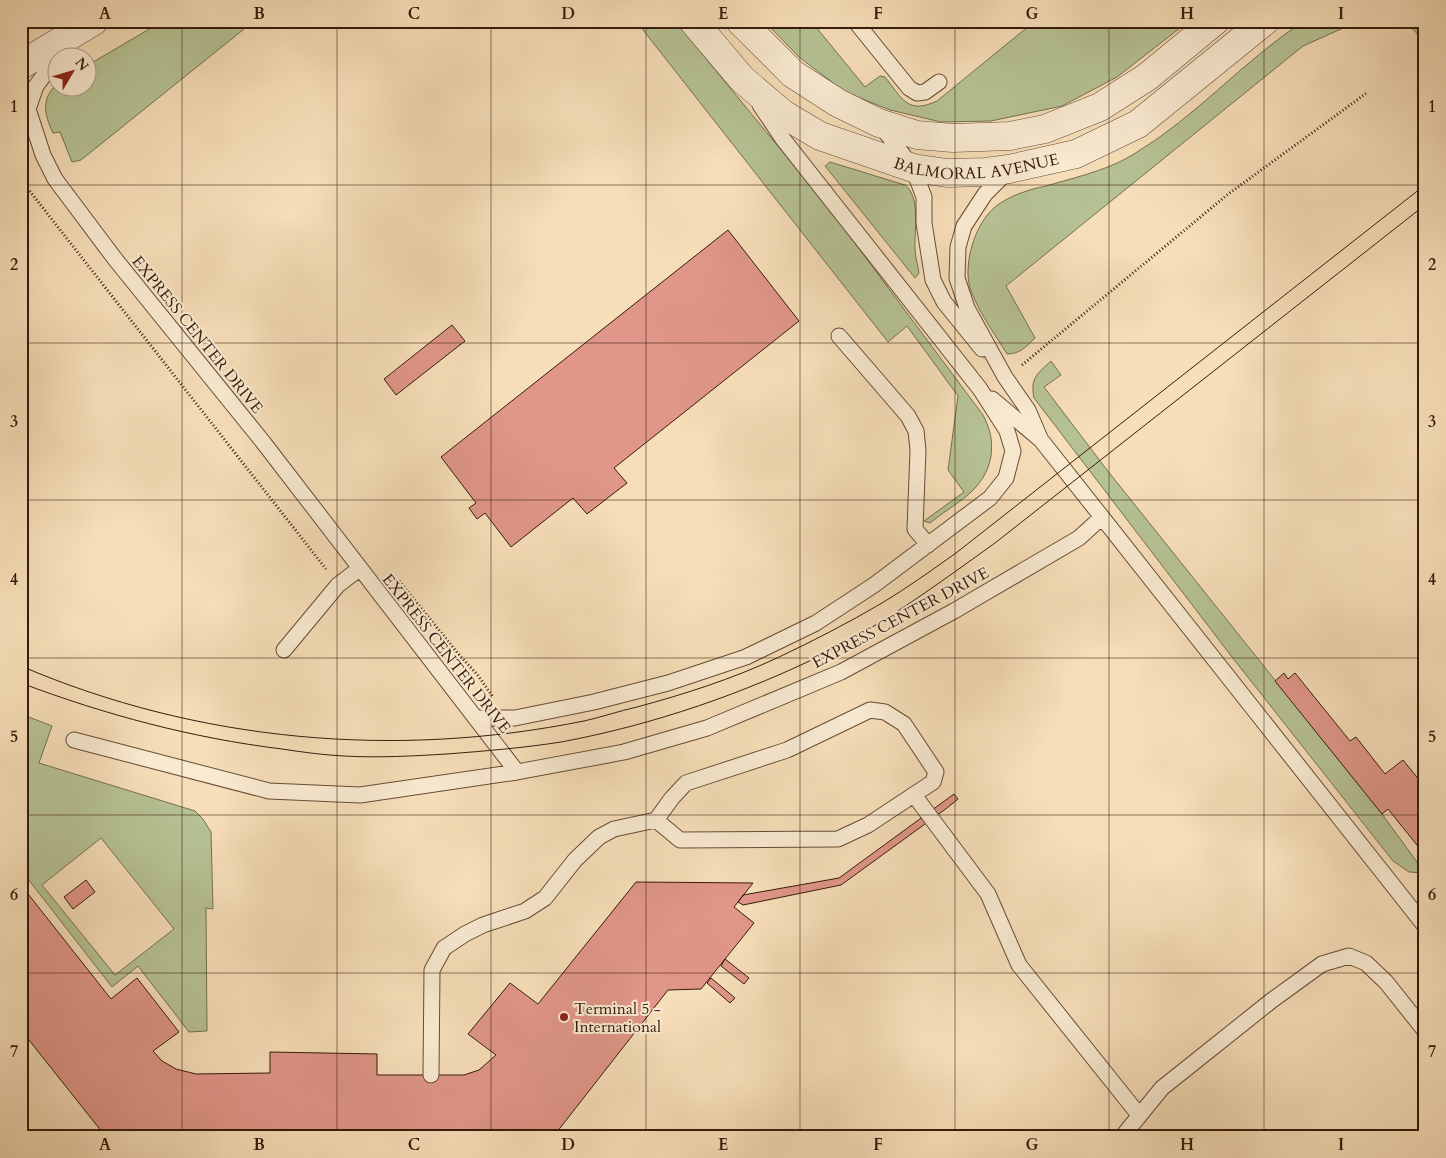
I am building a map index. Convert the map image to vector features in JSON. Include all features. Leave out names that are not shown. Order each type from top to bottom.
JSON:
[{"type":"street","name":"BALMORAL AVENUE","points":[[693,21],[742,79],[783,114],[820,136],[912,168],[947,173],[1009,170],[1076,154],[1138,124],[1265,21]]},
{"type":"street","name":"BALMORAL AVENUE","points":[[740,21],[793,74],[838,103],[879,123],[917,135],[953,138],[1010,136],[1045,129],[1100,107],[1147,77],[1215,21]]},
{"type":"street","points":[[21,65],[85,27]]},
{"type":"lane","points":[[855,21],[909,88],[917,93],[926,92],[939,82]]},
{"type":"lane","name":"EXPRESS CENTER DRIVE","points":[[85,27],[36,86],[28,109],[43,155],[55,179],[263,442],[517,772],[624,752],[707,728],[841,672],[954,611],[1079,538],[1102,517]]},
{"type":"lane","points":[[477,718],[515,718],[604,700],[668,683],[746,657],[816,622],[874,585],[990,498],[1006,478],[1013,451],[1007,431],[980,389],[789,147],[742,79]]},
{"type":"lane","points":[[879,123],[912,168],[924,197],[924,223],[933,280],[944,302],[1005,377],[1028,410],[1041,440]]},
{"type":"lane","points":[[1005,377],[967,308],[957,278],[958,247],[964,226],[985,194],[1009,170]]},
{"type":"lane","points":[[839,336],[908,416],[916,431],[918,450],[915,529],[928,545]]},
{"type":"lane","points":[[980,389],[1041,440],[1419,907],[1425,926]]},
{"type":"lane","points":[[284,650],[338,585],[359,569]]},
{"type":"lane","points":[[431,1075],[432,970],[444,948],[483,924],[525,911],[545,898],[575,860],[599,837],[614,829],[656,820],[686,783],[787,750],[870,710],[885,712],[904,724],[936,772],[933,782],[914,795],[868,825],[838,839],[680,840],[656,820]]},
{"type":"lane","points":[[74,740],[269,791],[360,795],[517,772]]},
{"type":"lane","points":[[914,795],[988,894],[1019,966],[1139,1115]]},
{"type":"lane","points":[[1122,1137],[1162,1088],[1271,1001],[1322,964],[1349,956],[1366,963],[1386,982],[1425,1031]]},
{"type":"path","points":[[1005,377],[1041,350],[1227,194],[1368,92]]},
{"type":"path","points":[[21,180],[338,585]]},
{"type":"path","points":[[395,576],[477,674],[508,718]]},
{"type":"green space","points":[[163,21],[254,21],[81,160],[72,162],[60,132],[53,133],[46,113],[46,101],[48,95],[48,98],[98,98],[98,59]]},
{"type":"green space","points":[[636,21],[675,21],[828,207],[983,415],[991,439],[992,450],[988,468],[983,478],[968,495],[930,523],[924,521],[964,492],[948,470],[958,396],[907,326],[888,342]]},
{"type":"green space","points":[[764,21],[811,21],[865,87],[880,76],[885,77],[901,98],[912,105],[919,106],[937,101],[1035,21],[1189,21],[1117,77],[1062,106],[991,121],[941,122],[890,110],[845,92],[799,57]]},
{"type":"green space","points":[[1304,21],[1359,21],[1303,46],[1006,286],[1035,338],[1019,351],[1007,354],[977,305],[968,278],[972,245],[987,215],[1008,198],[1031,189],[1095,172],[1134,154],[1178,123],[1282,36]]},
{"type":"green space","points":[[1405,21],[1425,21],[1425,42]]},
{"type":"green space","points":[[830,162],[905,185],[910,190],[916,215],[915,252],[919,273],[915,278],[825,166]]},
{"type":"green space","points":[[1051,361],[1061,375],[1044,387],[1107,470],[1382,814],[1425,873],[1409,872],[1393,861],[1232,657],[1034,398],[1034,381],[1042,369]]},
{"type":"green space","points":[[21,714],[52,726],[39,763],[195,811],[203,819],[211,832],[213,909],[206,908],[207,1031],[189,1032],[138,966],[112,987],[21,870]],"holes":[[[101,838],[174,929],[115,975],[42,885]]]},
{"type":"building","points":[[728,230],[799,321],[614,468],[627,483],[587,514],[573,498],[511,547],[485,513],[477,519],[469,508],[476,503],[441,457]]},
{"type":"building","points":[[452,325],[465,341],[396,395],[384,379]]},
{"type":"building","points":[[1284,673],[1288,679],[1295,673],[1350,741],[1356,737],[1385,774],[1403,760],[1425,787],[1425,855],[1388,809],[1382,814],[1275,681]]},
{"type":"building","points":[[954,794],[958,799],[947,808],[841,885],[743,905],[738,902],[743,895],[839,878]]},
{"type":"building","points":[[86,880],[95,892],[73,909],[64,897]]},
{"type":"building","name":"Terminal 5 - International","points":[[636,882],[753,883],[734,907],[754,923],[701,989],[668,990],[553,1137],[106,1137],[21,1030],[21,885],[111,999],[137,978],[179,1032],[153,1051],[162,1061],[176,1069],[196,1074],[270,1073],[270,1052],[377,1054],[377,1075],[464,1075],[479,1070],[496,1055],[468,1034],[510,983],[538,1004]]},
{"type":"building","points":[[725,959],[749,978],[744,984],[721,966]]},
{"type":"building","points":[[711,978],[735,998],[730,1003],[707,983]]},
{"type":"tram line","points":[[21,666],[88,692],[157,712],[227,727],[298,736],[370,740],[442,739],[513,733],[584,721],[708,686],[760,666],[856,618],[929,572],[956,553],[1425,185]]},
{"type":"tram line","points":[[21,683],[117,715],[182,732],[248,744],[357,757],[447,754],[561,742],[630,727],[698,706],[765,681],[830,651],[873,627],[935,586],[995,543],[1425,205]]},
{"type":"place","name":"Terminal 5 - International","points":[[564,1017]]}]
